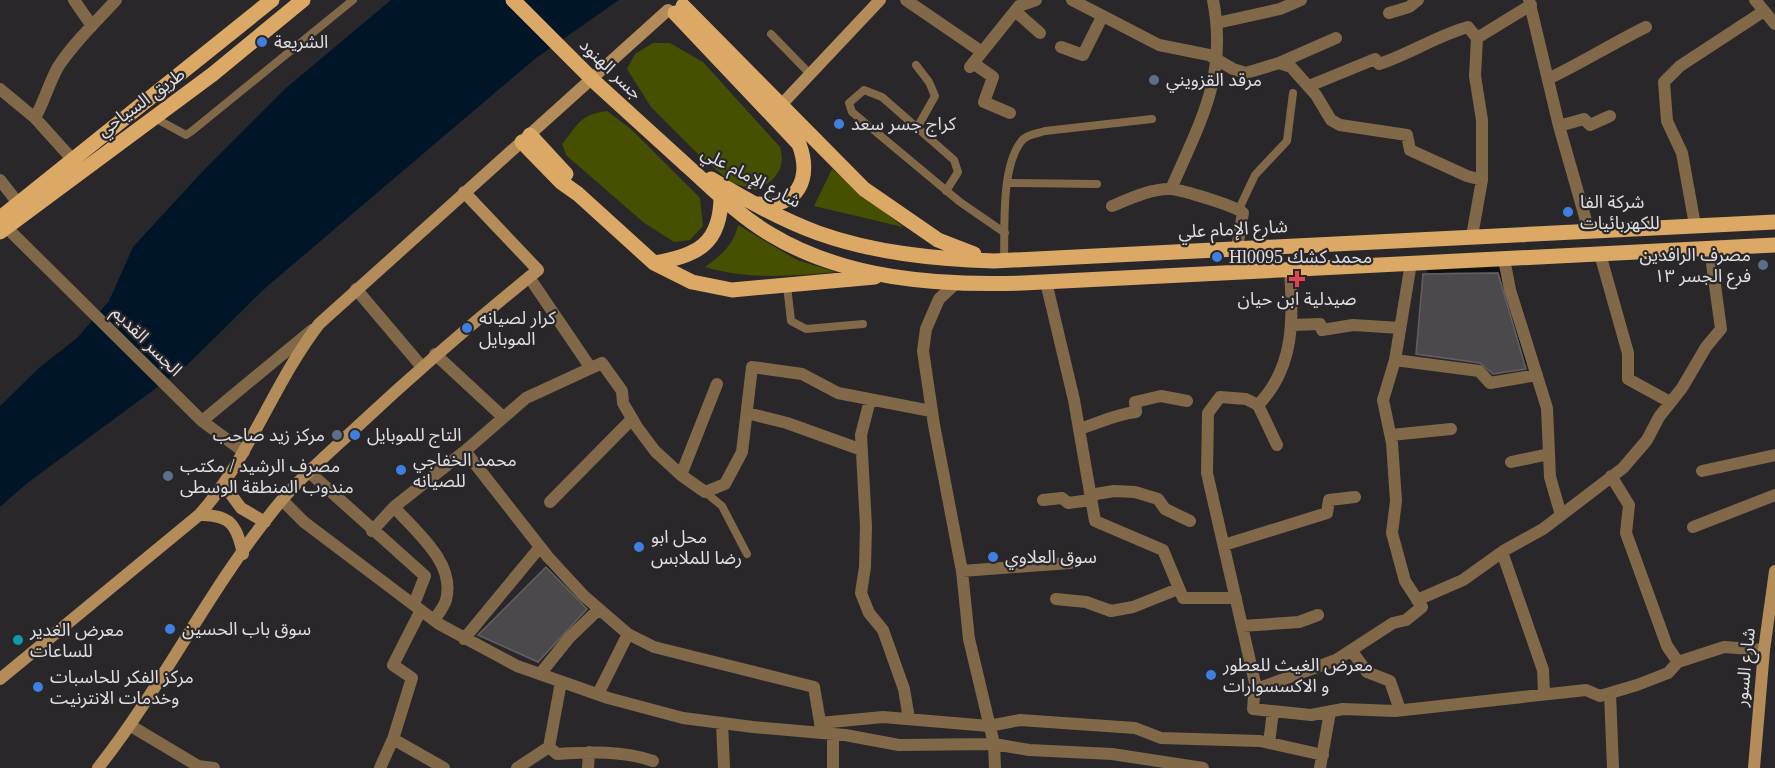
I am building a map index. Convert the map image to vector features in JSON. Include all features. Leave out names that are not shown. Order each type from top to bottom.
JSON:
[{"type":"main road","name":"طريق السياحي","points":[[2,224],[18,203],[272,0]]},
{"type":"main road","name":"طريق السياحي","points":[[2,224],[197,86],[303,0]]},
{"type":"main road","name":"جسر الهنود","points":[[513,0],[596,83],[685,164]]},
{"type":"main road","points":[[675,6],[781,105],[864,189],[938,240],[999,260],[1005,284]]},
{"type":"main road","points":[[675,6],[799,144],[805,167],[798,190],[783,202],[768,205],[753,203]]},
{"type":"main road","points":[[210,49],[212,58],[224,64]]},
{"type":"main road","points":[[185,69],[194,73],[197,86]]},
{"type":"main road","points":[[526,139],[561,182],[578,194],[654,263],[692,282],[732,290],[890,275]]},
{"type":"main road","name":"شارع الإمام علي","points":[[685,164],[738,212],[761,228],[811,256],[890,275],[955,284],[1005,284],[1775,246]]},
{"type":"main road","name":"شارع الإمام علي","points":[[685,164],[753,203],[818,233],[863,245],[943,259],[999,260],[1775,222]]},
{"type":"main road","points":[[654,263],[692,254],[706,244],[716,230],[721,213],[721,196]]},
{"type":"street","points":[[74,0],[92,26]]},
{"type":"street","points":[[35,118],[69,50],[116,0]]},
{"type":"street","points":[[781,105],[880,0]]},
{"type":"street","points":[[906,0],[982,52]]},
{"type":"street","points":[[1010,113],[984,102],[993,77],[971,65],[1016,5],[1036,0]]},
{"type":"street","points":[[1072,0],[1159,45],[1218,58],[1233,69],[1246,73],[1279,63],[1336,38]]},
{"type":"street","points":[[1171,189],[1200,124],[1218,58],[1218,23],[1213,0]]},
{"type":"street","points":[[1218,23],[1280,9],[1301,0]]},
{"type":"street","points":[[1389,13],[1408,7],[1418,0]]},
{"type":"street","points":[[1695,225],[1682,153],[1667,121],[1664,82],[1680,66],[1771,18],[1755,0]]},
{"type":"street","points":[[1477,38],[1530,3],[1559,126],[1589,231]]},
{"type":"street","points":[[1016,5],[1040,33]]},
{"type":"street","points":[[202,421],[319,324],[464,192],[675,6]]},
{"type":"street","points":[[1061,47],[1083,55],[1102,17]]},
{"type":"street","points":[[1309,86],[1375,59],[1378,64],[1401,57],[1441,34],[1468,27],[1477,38],[1475,76],[1482,120],[1482,180],[1472,236]]},
{"type":"street","points":[[1548,79],[1585,62],[1617,41],[1646,27]]},
{"type":"street","points":[[1279,63],[1291,67],[1309,86],[1331,120],[1340,125],[1407,135],[1410,150],[1467,176],[1482,180]]},
{"type":"street","points":[[0,89],[35,118],[72,159]]},
{"type":"street","points":[[1559,126],[1584,119],[1590,125],[1610,116]]},
{"type":"street","points":[[0,180],[18,203]]},
{"type":"street","points":[[1113,206],[1136,196],[1171,189],[1239,209],[1243,213],[1237,248]]},
{"type":"street","points":[[98,768],[131,726],[182,642],[265,522],[283,501],[309,472],[435,354],[538,270],[464,192]]},
{"type":"street","name":"الجسر القديم","points":[[2,224],[67,285],[202,421],[244,452]]},
{"type":"street","points":[[1417,600],[1463,580],[1502,552],[1543,529],[1637,455],[1670,402],[1682,388],[1706,346],[1721,329],[1710,249]]},
{"type":"street","points":[[1600,254],[1628,353],[1628,379],[1670,402]]},
{"type":"street","points":[[1503,259],[1510,290],[1547,408],[1550,477],[1561,515]]},
{"type":"street","points":[[1254,690],[1336,660],[1393,623],[1406,620],[1422,607],[1405,581],[1392,533],[1396,501],[1391,435],[1383,400],[1395,360],[1411,263]]},
{"type":"street","points":[[1258,405],[1272,391],[1289,354],[1292,325],[1290,269]]},
{"type":"street","points":[[530,277],[596,365],[622,391],[623,403],[655,451],[681,475],[705,492],[725,484],[742,452],[752,367],[802,374],[838,393],[931,411]]},
{"type":"street","points":[[1046,282],[1079,429],[1095,521],[1163,549],[1183,598],[1236,598]]},
{"type":"street","points":[[955,284],[939,299],[926,329],[923,351],[931,411],[962,571],[969,639],[994,744],[995,768]]},
{"type":"street","points":[[356,290],[422,367]]},
{"type":"street","points":[[0,679],[199,515],[224,485],[296,357],[319,324]]},
{"type":"street","points":[[1292,325],[1320,324],[1322,330],[1353,325],[1400,328]]},
{"type":"street","points":[[435,354],[503,417]]},
{"type":"street","points":[[1395,360],[1479,371],[1490,383],[1537,375]]},
{"type":"street","points":[[372,531],[394,507],[465,451],[526,398],[596,365]]},
{"type":"street","points":[[681,475],[717,384]]},
{"type":"street","points":[[1079,429],[1107,420],[1115,414],[1136,412],[1135,402],[1161,396],[1187,401]]},
{"type":"street","points":[[1277,445],[1258,405],[1246,399],[1220,397],[1208,413],[1207,473],[1242,627],[1254,690],[1253,709],[1311,716],[1330,712],[1400,710],[1529,698],[1544,693],[1586,690],[1600,696],[1668,673],[1678,662],[1724,647],[1764,650]]},
{"type":"street","points":[[870,400],[861,435],[866,526],[865,567],[861,593],[869,613],[884,630],[904,689],[909,719]]},
{"type":"street","points":[[747,413],[787,423],[862,450]]},
{"type":"street","points":[[550,502],[632,418]]},
{"type":"street","points":[[1391,435],[1451,429]]},
{"type":"street","points":[[465,451],[540,547],[599,609],[628,634],[654,647],[814,687],[834,768]]},
{"type":"street","points":[[1511,462],[1549,454]]},
{"type":"street","points":[[1702,471],[1775,455]]},
{"type":"street","points":[[309,472],[372,531],[425,576],[418,607],[393,665],[412,678],[393,739],[380,768]]},
{"type":"street","points":[[1611,476],[1629,505],[1626,533],[1667,646],[1678,662]]},
{"type":"street","points":[[224,485],[241,507],[265,522]]},
{"type":"street","points":[[1043,500],[1062,498],[1068,503],[1114,491],[1135,492],[1158,499],[1165,509],[1190,521]]},
{"type":"street","points":[[1693,527],[1775,495]]},
{"type":"street","points":[[1224,545],[1327,513],[1329,500],[1356,497]]},
{"type":"street","points":[[283,501],[304,522],[434,620],[464,639],[517,666],[598,694],[683,718],[825,730],[899,745],[994,744],[1029,750],[1112,754],[1203,768]]},
{"type":"street","points":[[394,507],[439,559],[445,572],[448,586],[446,602],[434,620]]},
{"type":"street","points":[[199,515],[214,515],[229,520],[239,534],[243,554]]},
{"type":"street","points":[[464,639],[540,547]]},
{"type":"street","points":[[1502,552],[1544,670],[1544,693]]},
{"type":"street","points":[[962,571],[1070,563]]},
{"type":"street","name":"شارع السور","points":[[1754,768],[1764,650],[1775,571]]},
{"type":"street","points":[[1056,598],[1086,603],[1112,611],[1133,607],[1178,589]]},
{"type":"street","points":[[540,674],[569,638],[599,609]]},
{"type":"street","points":[[1242,627],[1299,622],[1318,615]]},
{"type":"street","points":[[598,694],[628,634]]},
{"type":"street","points":[[1351,650],[1367,672],[1390,681],[1400,710]]},
{"type":"street","points":[[517,768],[549,747],[561,682]]},
{"type":"street","points":[[1610,693],[1613,768]]},
{"type":"street","points":[[1269,743],[1273,711]]},
{"type":"street","points":[[1320,768],[1330,712]]},
{"type":"street","points":[[825,730],[883,717],[989,726],[1020,720],[1135,729],[1161,738],[1216,738],[1269,743],[1323,755]]},
{"type":"street","points":[[722,723],[724,768]]},
{"type":"street","points":[[131,726],[198,766],[214,768]]},
{"type":"street","points":[[393,739],[444,768]]},
{"type":"street","points":[[549,747],[557,754],[589,752],[634,754],[653,761]]},
{"type":"street","points":[[588,768],[589,752]]},
{"type":"lane","points":[[153,117],[186,135],[353,0]]},
{"type":"lane","points":[[771,34],[810,74]]},
{"type":"lane","points":[[916,65],[929,82],[935,96],[917,128]]},
{"type":"lane","points":[[946,191],[958,172],[958,165],[882,97],[864,90],[849,103],[852,112],[946,191],[1005,233]]},
{"type":"lane","points":[[1239,209],[1255,175],[1287,141],[1293,93]]},
{"type":"lane","points":[[999,260],[1005,233],[1007,183],[1014,154],[1020,142],[1029,135],[1152,118]]},
{"type":"lane","points":[[1007,183],[1097,184]]},
{"type":"lane","points":[[787,286],[791,321],[797,326],[806,329],[863,324]]},
{"type":"lane","points":[[705,492],[722,506],[747,554]]},
{"type":"green space","points":[[653,43],[670,43],[703,62],[780,147],[782,162],[774,178],[756,190],[732,183],[700,156],[651,107],[627,69],[635,54]]},
{"type":"green space","points":[[607,111],[632,130],[700,198],[703,226],[690,240],[674,242],[643,222],[566,155],[562,144],[576,126],[591,115]]},
{"type":"green space","points":[[832,169],[903,227],[814,206]]},
{"type":"green space","points":[[738,225],[797,260],[836,272],[786,276],[753,275],[705,267],[730,244]]},
{"type":"water","points":[[391,0],[619,0],[536,58],[263,290],[186,366],[26,484],[0,507],[0,406],[40,367],[77,338],[109,301],[133,247],[202,172],[286,88]]},
{"type":"building","points":[[1498,273],[1526,369],[1493,374],[1480,363],[1416,354],[1423,274]]},
{"type":"building","points":[[546,567],[587,609],[538,662],[478,635]]},
{"type":"place","name":"الشريعة","points":[[262,42]]},
{"type":"place","name":"مرقد القزويني","points":[[1154,80]]},
{"type":"place","name":"كراج جسر سعد","points":[[839,124]]},
{"type":"place","name":"شركة الفا للكهربائيات","points":[[1568,212]]},
{"type":"place","name":"Hl0095 محمد كشك","points":[[1217,257]]},
{"type":"place","name":"مصرف الرافدين فرع الجسر ١٣","points":[[1763,265]]},
{"type":"place","name":"صيدلية ابن حيان","points":[[1297,279]]},
{"type":"place","name":"كرار لصيانه الموبايل","points":[[467,328]]},
{"type":"place","name":"مركز زيد صاحب","points":[[337,435]]},
{"type":"place","name":"التاج للموبايل","points":[[355,435]]},
{"type":"place","name":"محمد الخفاجي للصيانه","points":[[401,470]]},
{"type":"place","name":"مصرف الرشيد / مكتب مندوب المنطقة الوسطى","points":[[168,476]]},
{"type":"place","name":"محل ابو رضا للملابس","points":[[639,547]]},
{"type":"place","name":"سوق العلاوي","points":[[993,557]]},
{"type":"place","name":"سوق باب الحسين","points":[[170,629]]},
{"type":"place","name":"معرض الغدير للساعات","points":[[18,640]]},
{"type":"place","name":"معرض الغيث للعطور و الاكسسوارات","points":[[1211,675]]},
{"type":"place","name":"مركز الفكر للحاسبات وخدمات الانترنيت","points":[[38,687]]}]
